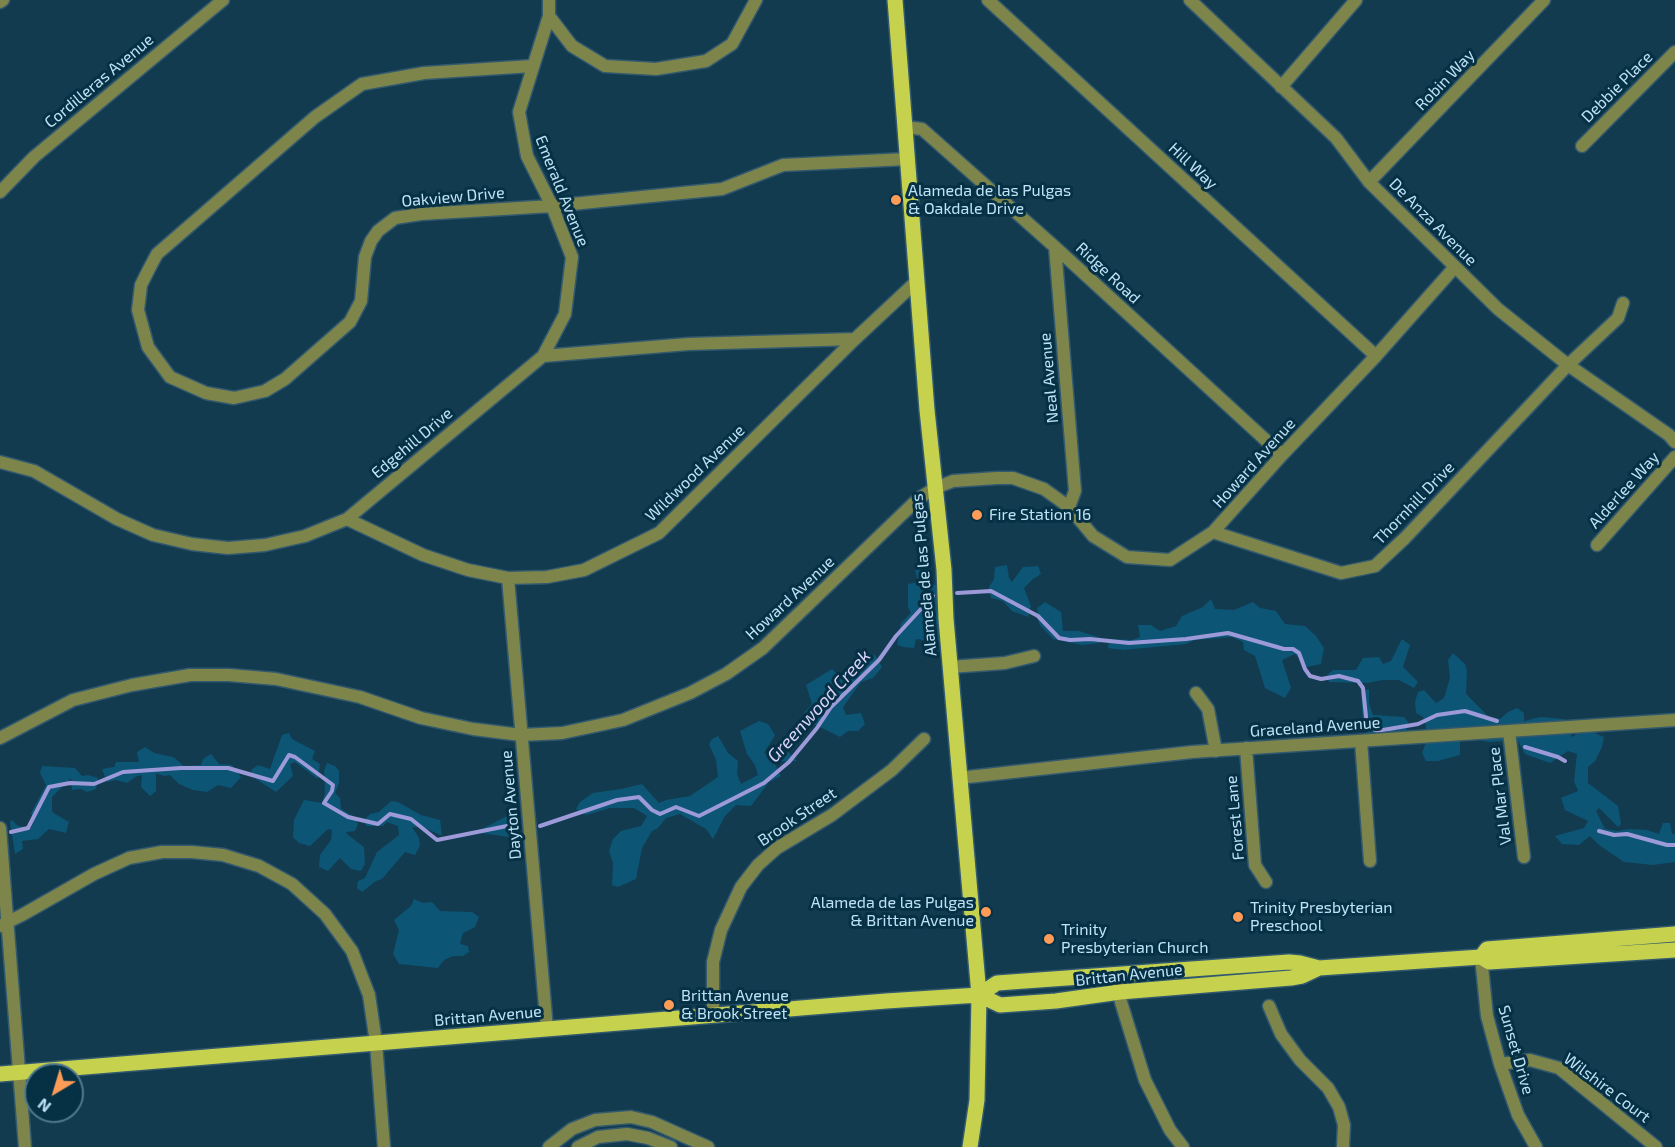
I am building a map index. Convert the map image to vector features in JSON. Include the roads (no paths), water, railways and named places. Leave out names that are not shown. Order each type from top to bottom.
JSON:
[{"type":"main road","points":[[895,6],[908,0]]},
{"type":"main road","name":"Alameda de las Pulgas","points":[[895,6],[935,488],[945,570],[946,619],[979,996],[976,1100],[970,1147]]},
{"type":"main road","name":"Brittan Avenue","points":[[1480,957],[1487,949],[1675,934]]},
{"type":"main road","name":"Brittan Avenue","points":[[979,996],[997,983],[1289,962],[1319,968],[1480,957],[1489,962],[1675,950]]},
{"type":"main road","name":"Brittan Avenue","points":[[0,1074],[979,996],[1000,1005],[1056,1001],[1120,992],[1291,978],[1302,976],[1319,968]]},
{"type":"street","name":"Cordilleras Avenue","points":[[0,192],[34,157],[223,0]]},
{"type":"street","name":"Emerald Avenue","points":[[543,356],[566,314],[572,257],[552,206],[527,156],[519,112],[549,16],[549,0]]},
{"type":"street","points":[[549,16],[572,46],[605,66],[656,69],[706,62],[732,44],[756,0]]},
{"type":"street","name":"Hill Way","points":[[988,0],[1376,356]]},
{"type":"street","name":"De Anza Avenue","points":[[1190,0],[1336,138],[1369,182],[1498,309],[1568,365],[1673,436]]},
{"type":"street","points":[[1281,87],[1356,0]]},
{"type":"street","name":"Robin Way","points":[[1369,182],[1544,0]]},
{"type":"street","name":"Debbie Place","points":[[1582,146],[1675,52]]},
{"type":"street","name":"Oakview Drive","points":[[532,66],[424,73],[362,84],[315,117],[157,254],[141,285],[138,310],[148,347],[170,377],[206,393],[234,398],[265,391],[285,379],[350,322],[361,301],[365,256],[378,231],[395,218],[421,214],[552,206],[722,189],[783,165],[907,159]]},
{"type":"street","name":"Ridge Road","points":[[906,127],[922,129],[1055,246],[1282,455]]},
{"type":"street","name":"Neal Avenue","points":[[1055,246],[1075,491],[1069,507]]},
{"type":"street","name":"Howard Avenue","points":[[0,738],[73,700],[132,685],[190,675],[264,678],[315,686],[360,697],[421,718],[473,729],[521,735],[562,733],[623,720],[690,693],[726,674],[763,648],[918,499],[935,488],[953,481],[1012,478],[1044,489],[1069,507],[1093,536],[1127,556],[1170,561],[1213,532],[1454,268]]},
{"type":"street","name":"Wildwood Avenue","points":[[347,519],[423,555],[468,570],[508,578],[547,577],[584,570],[659,533],[855,339],[917,281]]},
{"type":"street","name":"Thornhill Drive","points":[[1213,532],[1341,573],[1375,566],[1405,538],[1568,365],[1618,318],[1623,303]]},
{"type":"street","points":[[543,356],[688,344],[855,339]]},
{"type":"street","name":"Edgehill Drive","points":[[0,462],[34,471],[117,519],[153,535],[192,544],[228,548],[265,545],[305,536],[347,519],[543,356]]},
{"type":"street","name":"Alderlee Way","points":[[1597,545],[1675,457]]},
{"type":"street","name":"Dayton Avenue","points":[[508,578],[547,1029]]},
{"type":"street","points":[[950,667],[1005,663],[1034,656]]},
{"type":"street","points":[[1196,693],[1208,709],[1216,751]]},
{"type":"street","name":"Graceland Avenue","points":[[959,778],[1246,748],[1675,720]]},
{"type":"street","name":"Val Mar Place","points":[[1509,731],[1524,856]]},
{"type":"street","name":"Brook Street","points":[[713,1016],[713,962],[729,909],[747,879],[758,865],[777,848],[832,815],[892,770],[924,739]]},
{"type":"street","points":[[1361,741],[1370,861]]},
{"type":"street","name":"Forest Lane","points":[[1246,748],[1255,865],[1266,882]]},
{"type":"street","points":[[0,828],[4,924],[25,1147]]},
{"type":"street","points":[[4,924],[94,874],[129,858],[162,852],[223,855],[259,866],[292,884],[325,914],[352,951],[369,995],[376,1043],[384,1147]]},
{"type":"street","name":"Sunset Drive","points":[[1480,957],[1487,1016],[1500,1064],[1518,1115],[1536,1147]]},
{"type":"street","points":[[1117,975],[1121,1002],[1145,1080],[1170,1131],[1184,1147]]},
{"type":"street","points":[[1269,1005],[1281,1034],[1300,1060],[1328,1088],[1339,1107],[1344,1125],[1343,1147]]},
{"type":"street","name":"Wilshire Court","points":[[1500,1064],[1530,1060],[1559,1068],[1656,1147]]},
{"type":"street","points":[[549,1147],[572,1129],[595,1120],[631,1117],[652,1122],[708,1147]]},
{"type":"street","points":[[578,1147],[598,1137],[627,1134],[648,1138],[671,1147]]},
{"type":"waterway","name":"Greenwood Creek","points":[[957,593],[991,591],[1038,616],[1059,638],[1070,640],[1090,639],[1129,643],[1228,633],[1284,649],[1293,649],[1299,653],[1310,676],[1321,679],[1339,676],[1358,681],[1363,688],[1367,726],[1377,731],[1418,724],[1437,715],[1465,711],[1497,721]]},
{"type":"waterway","name":"Greenwood Creek","points":[[540,826],[617,800],[639,797],[652,810],[660,814],[676,807],[699,816],[764,783],[789,762],[831,707],[879,660],[896,636],[933,596]]},
{"type":"waterway","name":"Greenwood Creek","points":[[1525,747],[1565,761]]},
{"type":"waterway","name":"Greenwood Creek","points":[[11,832],[28,828],[49,787],[70,783],[94,784],[123,772],[181,768],[228,768],[273,781],[289,755],[333,785],[324,803],[348,817],[378,824],[390,814],[411,819],[437,840],[517,824]]},
{"type":"waterway","name":"Greenwood Creek","points":[[1599,831],[1614,835],[1627,834],[1675,845]]},
{"type":"place","name":"Alameda de las Pulgas & Oakdale Drive","points":[[896,200]]},
{"type":"place","name":"Fire Station 16","points":[[977,515]]},
{"type":"place","name":"Alameda de las Pulgas & Brittan Avenue","points":[[986,912]]},
{"type":"place","name":"Trinity Presbyterian Preschool","points":[[1238,917]]},
{"type":"place","name":"Trinity Presbyterian Church","points":[[1049,939]]},
{"type":"place","name":"Brittan Avenue & Brook Street","points":[[669,1005]]}]
